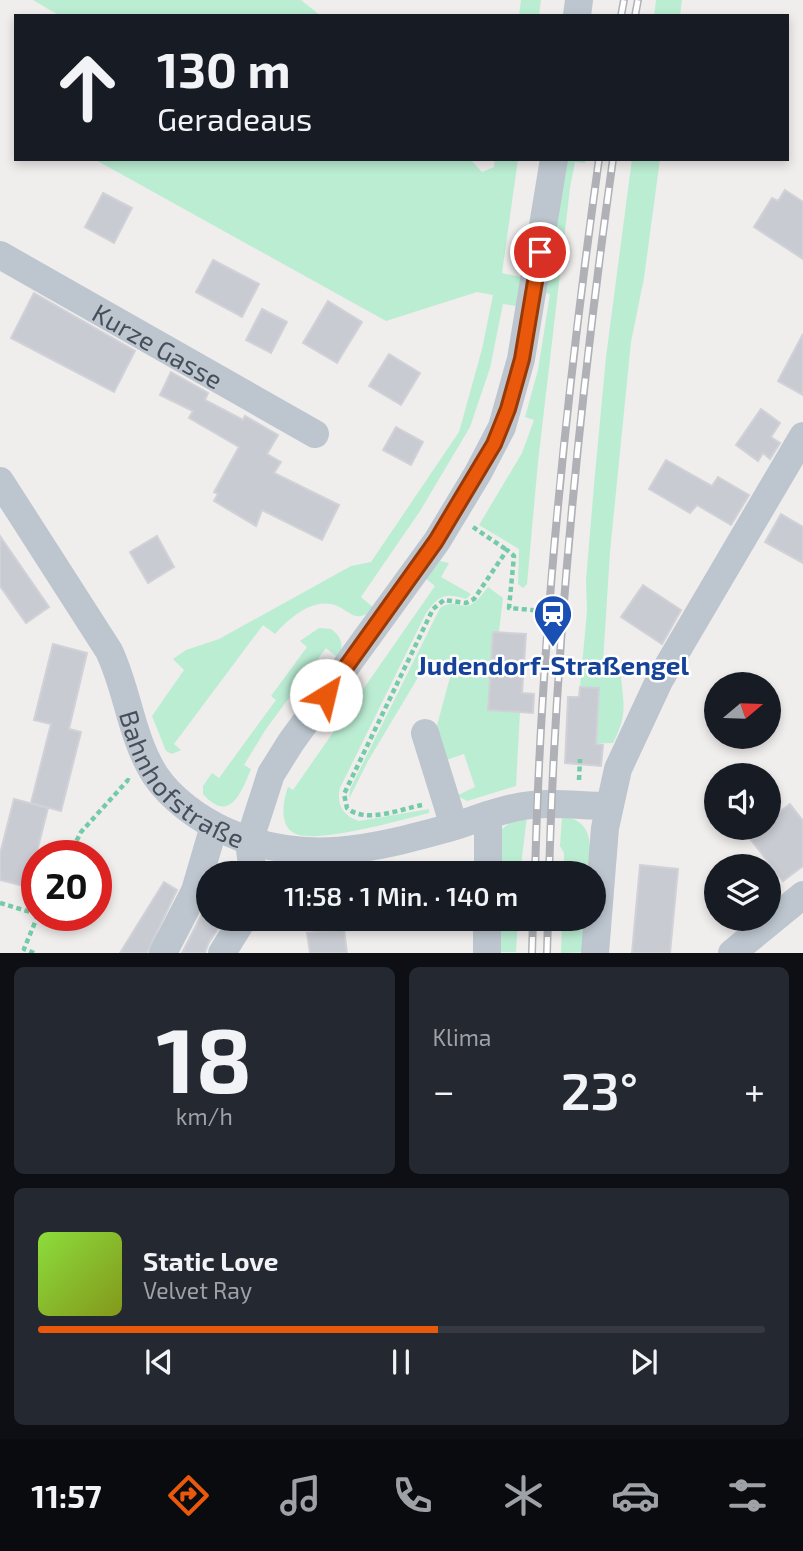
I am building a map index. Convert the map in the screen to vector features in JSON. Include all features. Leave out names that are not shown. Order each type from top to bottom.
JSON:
[{"type":"street","points":[[251,861],[249,842],[271,774],[420,566],[478,473],[502,427],[522,359],[554,161]]},
{"type":"street","name":"Kurze Gasse","points":[[0,255],[315,434]]},
{"type":"street","points":[[595,953],[608,806],[618,769],[659,681],[803,436]]},
{"type":"street","name":"Bahnhofstraße","points":[[0,481],[109,651],[121,678],[139,744],[157,778],[191,811],[214,826],[249,842],[292,851],[322,853],[372,845],[530,806],[608,806]]},
{"type":"street","points":[[425,733],[454,826]]},
{"type":"street","points":[[488,815],[488,861]]},
{"type":"street","points":[[163,953],[195,891],[214,826]]},
{"type":"street","points":[[732,953],[803,895]]},
{"type":"street","points":[[222,953],[236,931]]},
{"type":"street","points":[[487,931],[487,953]]},
{"type":"path","points":[[453,513],[514,556],[509,608],[543,611]]},
{"type":"path","points":[[445,800],[364,815],[355,814],[347,808],[344,794],[433,609],[444,600],[466,603],[474,599],[507,550]]},
{"type":"path","points":[[579,789],[580,760]]},
{"type":"path","points":[[77,840],[81,832],[128,780],[139,788]]},
{"type":"path","points":[[0,903],[21,910]]},
{"type":"path","points":[[30,931],[23,949],[34,953]]},
{"type":"green space","points":[[33,0],[301,0],[318,14],[57,14]]},
{"type":"green space","points":[[521,0],[541,0],[539,14],[519,14]]},
{"type":"green space","points":[[656,0],[682,0],[680,14],[654,14]]},
{"type":"green space","points":[[98,161],[472,161],[482,172],[494,167],[495,161],[518,161],[502,273],[521,277],[517,306],[503,304],[490,368],[470,427],[420,511],[361,597],[374,608],[362,616],[357,616],[331,604],[315,605],[286,622],[275,634],[263,625],[174,744],[181,750],[172,754],[166,751],[152,716],[184,670],[173,659],[186,650],[219,639],[351,566],[371,562],[459,432],[482,349],[493,295],[477,292],[386,321]]},
{"type":"green space","points":[[565,161],[586,161],[575,162],[570,188],[538,462],[527,584],[523,588],[518,584],[519,549],[479,525],[522,453],[534,420],[525,417],[538,370],[550,294],[542,292]]},
{"type":"green space","points":[[632,161],[660,161],[644,278],[631,342],[610,552],[603,662],[621,677],[623,711],[621,725],[613,743],[586,744],[598,688],[580,687],[587,611],[586,580],[606,357]]},
{"type":"green space","points":[[440,561],[449,563],[441,577],[471,594],[466,599],[442,597],[425,615],[339,794],[342,809],[359,821],[429,809],[429,813],[339,834],[305,836],[294,833],[284,819],[288,787],[293,790],[435,586],[425,578]]},
{"type":"green space","points":[[488,587],[503,598],[499,632],[493,633],[488,709],[520,712],[516,786],[467,801],[459,797],[458,795],[475,787],[464,754],[446,760],[436,729],[452,670],[429,659],[368,761],[349,799],[350,789],[440,608],[453,604],[473,604]]},
{"type":"green space","points":[[319,628],[331,629],[340,639],[342,646],[338,658],[326,648],[266,729],[244,765],[251,769],[239,795],[228,806],[212,803],[203,794],[203,786],[212,773],[219,778],[276,700],[271,696],[307,647],[300,641]]},
{"type":"green space","points":[[562,816],[573,819],[585,829],[590,844],[590,861],[564,861],[560,846]]},
{"type":"green space","points":[[527,817],[522,861],[499,861],[501,830],[513,820]]},
{"type":"green space","points":[[500,931],[517,931],[516,952],[500,952]]},
{"type":"green space","points":[[562,931],[587,931],[586,952],[561,953]]},
{"type":"building","points":[[785,190],[803,202],[803,259],[754,227],[772,198],[778,201]]},
{"type":"building","points":[[103,193],[132,208],[114,243],[85,227]]},
{"type":"building","points":[[213,260],[259,284],[242,317],[196,292]]},
{"type":"building","points":[[34,293],[135,351],[114,392],[11,338]]},
{"type":"building","points":[[328,301],[362,322],[337,363],[303,343]]},
{"type":"building","points":[[262,309],[287,322],[271,353],[246,340]]},
{"type":"building","points":[[803,334],[803,395],[778,381]]},
{"type":"building","points":[[389,354],[420,373],[401,405],[369,386]]},
{"type":"building","points":[[171,372],[208,393],[205,400],[243,420],[245,416],[278,435],[267,454],[281,462],[274,473],[339,505],[322,540],[262,510],[256,526],[214,501],[218,494],[214,492],[239,447],[189,418],[193,411],[160,395]]},
{"type":"building","points":[[761,409],[780,423],[771,437],[780,443],[770,459],[763,453],[758,461],[736,445]]},
{"type":"building","points":[[396,427],[423,442],[411,465],[383,450]]},
{"type":"building","points":[[666,460],[712,486],[718,477],[749,495],[731,525],[697,505],[690,513],[649,489]]},
{"type":"building","points":[[781,514],[803,527],[803,563],[765,542]]},
{"type":"building","points":[[0,536],[49,607],[26,623],[0,586]]},
{"type":"building","points":[[157,536],[174,567],[148,583],[130,552]]},
{"type":"building","points":[[643,585],[681,610],[662,644],[621,617]]},
{"type":"building","points":[[493,632],[526,634],[522,693],[534,694],[533,713],[488,710]]},
{"type":"building","points":[[53,644],[87,653],[69,729],[81,732],[61,811],[31,803],[51,724],[34,720]]},
{"type":"building","points":[[580,687],[599,688],[596,744],[603,745],[601,766],[565,763],[568,697],[579,697]]},
{"type":"building","points":[[14,799],[48,808],[40,840],[21,840],[21,885],[0,880],[0,854]]},
{"type":"building","points":[[790,804],[803,821],[803,866],[783,881],[781,854],[762,854],[751,840],[781,840],[781,811]]},
{"type":"building","points":[[640,865],[678,869],[670,953],[632,953]]},
{"type":"building","points":[[164,882],[177,890],[147,953],[120,953]]},
{"type":"building","points":[[196,926],[196,931],[216,931],[205,953],[182,953]]},
{"type":"building","points":[[344,931],[347,953],[310,953],[307,933]]},
{"type":"railway","points":[[621,14],[624,0]]},
{"type":"railway","points":[[635,14],[638,0]]},
{"type":"railway","points":[[535,861],[543,694],[557,515],[599,161]]},
{"type":"railway","points":[[549,861],[557,694],[571,515],[613,161]]},
{"type":"railway","points":[[532,953],[533,931]]},
{"type":"railway","points":[[547,953],[548,931]]},
{"type":"place","name":"Judendorf-Straßengel","points":[[553,648]]},
{"type":"route","points":[[326,695],[420,566],[494,444],[508,409],[522,359],[540,252]]}]
